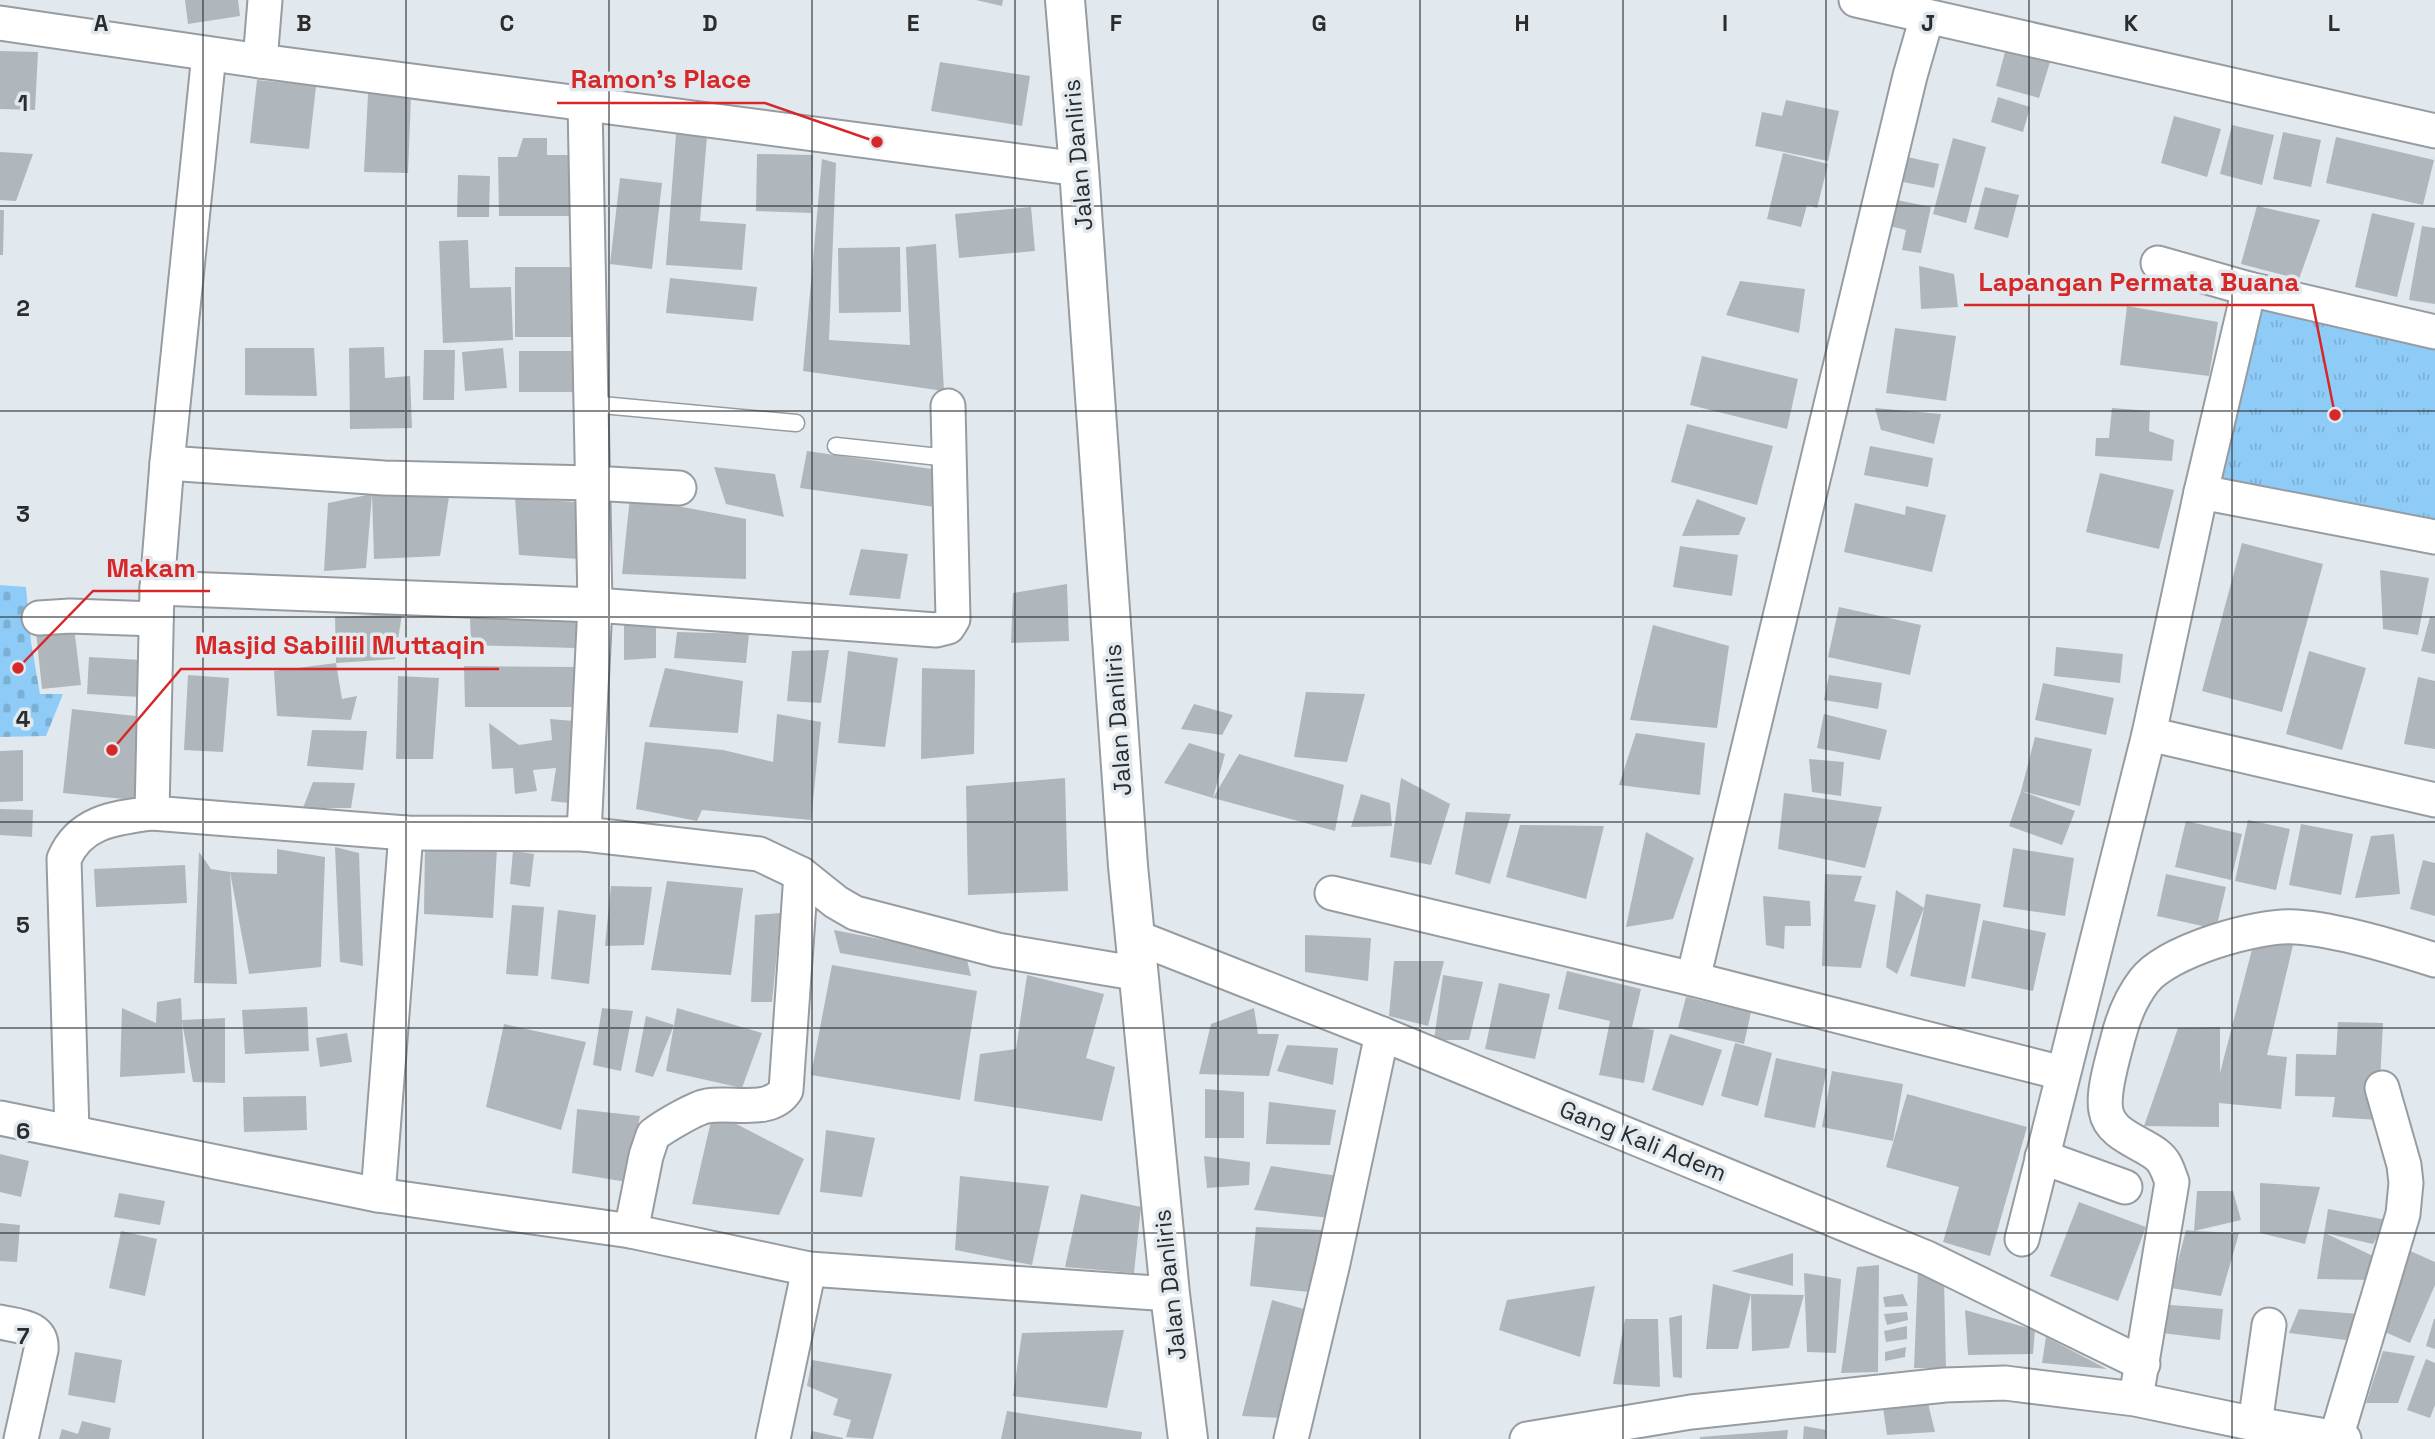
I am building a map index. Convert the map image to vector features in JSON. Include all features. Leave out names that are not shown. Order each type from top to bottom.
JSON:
[{"type":"street","points":[[260,61],[265,0]]},
{"type":"street","name":"Jalan Danliris","points":[[1065,0],[1128,866],[1170,1294],[1188,1439]]},
{"type":"street","points":[[1856,0],[2435,131]]},
{"type":"street","points":[[1693,979],[1910,76],[1927,17]]},
{"type":"street","points":[[0,23],[260,61],[1079,169]]},
{"type":"street","points":[[152,813],[156,604],[167,463],[209,54]]},
{"type":"street","points":[[584,834],[595,605],[585,104]]},
{"type":"street","points":[[2158,263],[2249,289],[2435,332]]},
{"type":"street","points":[[2022,1239],[2149,734],[2200,492],[2249,289]]},
{"type":"street","points":[[39,618],[156,604],[595,605],[936,630],[947,627],[953,619],[948,406]]},
{"type":"street","points":[[167,463],[384,478],[679,488]]},
{"type":"street","points":[[2200,492],[2435,537]]},
{"type":"street","points":[[2149,734],[2435,800]]},
{"type":"street","name":"Gang Kali Adem","points":[[72,1132],[64,859],[75,840],[87,829],[111,818],[152,813],[406,833],[584,834],[759,854],[801,874],[836,902],[855,913],[997,950],[1138,956],[1382,1034],[1927,1258],[2143,1364]]},
{"type":"street","points":[[378,1195],[406,833]]},
{"type":"street","points":[[631,1231],[646,1156],[653,1135],[705,1106],[767,1104],[780,1098],[786,1090],[801,874]]},
{"type":"street","points":[[1332,893],[1693,979],[2062,1073]]},
{"type":"street","points":[[2135,1399],[2143,1364],[2163,1222],[2172,1182],[2167,1167],[2157,1155],[2116,1128],[2106,1113],[2105,1096],[2122,1022],[2132,998],[2146,978],[2166,964],[2201,946],[2232,935],[2262,929],[2294,926],[2326,931],[2435,960]]},
{"type":"street","points":[[1291,1439],[1333,1263],[1382,1034]]},
{"type":"street","points":[[1527,1439],[1691,1412],[1945,1385],[2005,1383],[2135,1399],[2216,1427],[2255,1424],[2340,1438],[2403,1214],[2406,1183],[2404,1165],[2382,1088]]},
{"type":"street","points":[[0,1118],[378,1195],[631,1231],[809,1269],[1170,1294]]},
{"type":"street","points":[[2042,1157],[2125,1187]]},
{"type":"street","points":[[773,1439],[809,1269]]},
{"type":"street","points":[[0,1322],[34,1330],[41,1339],[41,1350],[21,1439]]},
{"type":"street","points":[[2255,1424],[2269,1325]]},
{"type":"lane","points":[[591,404],[796,424]]},
{"type":"lane","points":[[836,446],[949,458]]},
{"type":"green space","points":[[2259,302],[2435,345],[2435,523],[2221,486]]},
{"type":"green space","points":[[0,585],[26,587],[31,642],[40,694],[63,694],[46,736],[0,737]]},
{"type":"building","points":[[185,0],[238,0],[240,16],[188,24]]},
{"type":"building","points":[[976,0],[1003,0],[1002,6]]},
{"type":"building","points":[[2006,48],[2050,62],[2039,98],[1996,86]]},
{"type":"building","points":[[0,51],[38,52],[35,110],[0,109]]},
{"type":"building","points":[[940,62],[1030,76],[1022,126],[931,111]]},
{"type":"building","points":[[257,80],[316,86],[309,149],[250,143]]},
{"type":"building","points":[[368,94],[411,96],[408,173],[364,172]]},
{"type":"building","points":[[1998,97],[2030,107],[2023,132],[1991,122]]},
{"type":"building","points":[[1786,100],[1839,111],[1828,161],[1755,146],[1762,112],[1782,116]]},
{"type":"building","points":[[2174,116],[2221,129],[2207,177],[2161,163]]},
{"type":"building","points":[[2232,125],[2274,135],[2262,185],[2220,174]]},
{"type":"building","points":[[2283,132],[2321,140],[2311,187],[2273,179]]},
{"type":"building","points":[[676,134],[707,136],[700,221],[746,224],[742,270],[666,265]]},
{"type":"building","points":[[2336,137],[2434,160],[2423,205],[2326,183]]},
{"type":"building","points":[[523,138],[547,138],[547,155],[577,155],[578,216],[499,216],[498,157],[517,157]]},
{"type":"building","points":[[1953,138],[1986,147],[1966,223],[1933,214]]},
{"type":"building","points":[[0,152],[33,154],[16,201],[0,200]]},
{"type":"building","points":[[1783,153],[1828,164],[1817,208],[1807,205],[1801,227],[1767,219]]},
{"type":"building","points":[[757,154],[813,155],[811,213],[756,211]]},
{"type":"building","points":[[1903,156],[1939,164],[1934,188],[1898,181]]},
{"type":"building","points":[[822,159],[836,163],[829,340],[910,345],[906,247],[936,244],[944,391],[803,371]]},
{"type":"building","points":[[458,175],[490,176],[489,217],[457,217]]},
{"type":"building","points":[[620,178],[662,183],[652,269],[610,264]]},
{"type":"building","points":[[1985,187],[2019,195],[2008,238],[1974,229]]},
{"type":"building","points":[[1892,199],[1931,207],[1921,253],[1902,250],[1906,230],[1886,225]]},
{"type":"building","points":[[2257,206],[2320,220],[2299,279],[2241,264]]},
{"type":"building","points":[[1031,207],[1035,251],[959,258],[955,214]]},
{"type":"building","points":[[0,210],[4,210],[3,255],[0,255]]},
{"type":"building","points":[[2372,213],[2415,223],[2397,297],[2355,287]]},
{"type":"building","points":[[2422,226],[2435,228],[2435,304],[2409,300]]},
{"type":"building","points":[[468,240],[470,288],[511,287],[513,340],[443,343],[439,241]]},
{"type":"building","points":[[900,247],[901,312],[839,313],[838,248]]},
{"type":"building","points":[[1919,266],[1954,274],[1958,307],[1921,309]]},
{"type":"building","points":[[515,267],[574,267],[574,337],[515,337]]},
{"type":"building","points":[[670,278],[757,287],[753,321],[666,313]]},
{"type":"building","points":[[1740,281],[1805,289],[1799,333],[1726,315]]},
{"type":"building","points":[[2127,306],[2218,322],[2209,376],[2120,365]]},
{"type":"building","points":[[1895,328],[1956,336],[1946,401],[1886,393]]},
{"type":"building","points":[[384,347],[385,378],[410,376],[412,428],[350,429],[349,348]]},
{"type":"building","points":[[245,348],[314,348],[317,396],[245,395]]},
{"type":"building","points":[[503,348],[507,388],[465,391],[462,352]]},
{"type":"building","points":[[424,350],[455,350],[454,400],[423,400]]},
{"type":"building","points":[[519,351],[578,351],[579,392],[519,392]]},
{"type":"building","points":[[1702,356],[1798,379],[1787,429],[1690,405]]},
{"type":"building","points":[[1875,408],[1941,414],[1934,444],[1881,430]]},
{"type":"building","points":[[2112,408],[2150,411],[2149,431],[2174,440],[2172,461],[2095,456],[2096,438],[2109,438]]},
{"type":"building","points":[[1687,424],[1773,446],[1757,505],[1671,482]]},
{"type":"building","points":[[1870,446],[1933,458],[1928,487],[1864,475]]},
{"type":"building","points":[[807,451],[939,470],[935,507],[800,488]]},
{"type":"building","points":[[714,467],[775,474],[784,517],[726,504]]},
{"type":"building","points":[[2100,473],[2174,490],[2159,549],[2086,532]]},
{"type":"building","points":[[372,494],[449,497],[440,556],[374,559]]},
{"type":"building","points":[[372,494],[366,568],[324,571],[328,503]]},
{"type":"building","points":[[630,497],[746,519],[746,579],[622,574]]},
{"type":"building","points":[[515,498],[577,502],[579,559],[519,555]]},
{"type":"building","points":[[1697,499],[1746,518],[1739,535],[1682,536]]},
{"type":"building","points":[[1855,503],[1905,515],[1906,506],[1946,515],[1932,572],[1844,552]]},
{"type":"building","points":[[2242,543],[2323,564],[2282,712],[2202,691]]},
{"type":"building","points":[[1680,546],[1738,555],[1732,596],[1673,587]]},
{"type":"building","points":[[861,549],[908,554],[900,599],[849,595]]},
{"type":"building","points":[[2380,570],[2429,578],[2418,635],[2383,629]]},
{"type":"building","points":[[1067,584],[1069,641],[1011,643],[1013,593]]},
{"type":"building","points":[[1839,607],[1921,625],[1910,675],[1828,657]]},
{"type":"building","points":[[402,614],[395,659],[336,663],[335,617]]},
{"type":"building","points":[[541,615],[579,621],[575,648],[471,645],[470,619]]},
{"type":"building","points":[[2430,617],[2435,618],[2435,654],[2421,651]]},
{"type":"building","points":[[624,623],[656,624],[656,658],[624,660]]},
{"type":"building","points":[[1653,625],[1729,646],[1717,728],[1630,720]]},
{"type":"building","points":[[74,627],[81,685],[42,689],[36,632]]},
{"type":"building","points":[[677,632],[749,634],[746,663],[674,658]]},
{"type":"building","points":[[2056,647],[2123,654],[2120,683],[2054,676]]},
{"type":"building","points":[[829,650],[821,703],[787,701],[792,651]]},
{"type":"building","points":[[848,651],[898,658],[885,747],[838,743]]},
{"type":"building","points":[[2309,651],[2366,668],[2342,750],[2286,734]]},
{"type":"building","points":[[89,657],[142,660],[140,697],[87,694]]},
{"type":"building","points":[[336,663],[342,699],[357,696],[351,720],[277,716],[274,671]]},
{"type":"building","points":[[464,666],[580,667],[577,707],[465,707]]},
{"type":"building","points":[[665,668],[743,681],[738,733],[649,727]]},
{"type":"building","points":[[922,668],[975,670],[974,754],[921,759]]},
{"type":"building","points":[[188,675],[229,678],[223,752],[184,750]]},
{"type":"building","points":[[1829,675],[1882,683],[1878,709],[1824,700]]},
{"type":"building","points":[[398,676],[439,678],[433,759],[396,759]]},
{"type":"building","points":[[2418,677],[2435,681],[2435,749],[2404,744]]},
{"type":"building","points":[[2043,683],[2114,698],[2106,735],[2035,720]]},
{"type":"building","points":[[1306,692],[1365,694],[1347,762],[1294,757]]},
{"type":"building","points":[[1194,704],[1233,715],[1222,735],[1181,729]]},
{"type":"building","points":[[72,709],[144,717],[134,800],[63,793]]},
{"type":"building","points":[[777,714],[821,722],[811,820],[702,810],[697,821],[636,809],[645,742],[723,750],[773,762]]},
{"type":"building","points":[[1824,714],[1887,730],[1880,760],[1817,748]]},
{"type":"building","points":[[550,719],[574,721],[569,803],[551,801],[556,768],[533,770],[537,791],[515,794],[513,768],[492,769],[489,723],[519,745],[552,740]]},
{"type":"building","points":[[312,730],[367,731],[363,770],[307,766]]},
{"type":"building","points":[[1636,733],[1705,743],[1700,795],[1619,785]]},
{"type":"building","points":[[2035,737],[2092,749],[2080,806],[2021,791]]},
{"type":"building","points":[[1189,743],[1225,754],[1213,798],[1164,783]]},
{"type":"building","points":[[23,750],[23,801],[0,802],[0,751]]},
{"type":"building","points":[[1239,754],[1344,785],[1335,831],[1213,798]]},
{"type":"building","points":[[1809,759],[1844,762],[1841,796],[1812,792]]},
{"type":"building","points":[[1065,778],[1068,891],[968,895],[966,786]]},
{"type":"building","points":[[1401,778],[1450,804],[1431,865],[1390,857]]},
{"type":"building","points":[[313,782],[355,783],[351,808],[303,808]]},
{"type":"building","points":[[2021,791],[2075,811],[2062,845],[2009,826]]},
{"type":"building","points":[[1784,793],[1882,807],[1865,868],[1778,849]]},
{"type":"building","points":[[1361,794],[1390,803],[1392,826],[1351,827]]},
{"type":"building","points":[[0,809],[33,810],[32,837],[0,835]]},
{"type":"building","points":[[1466,812],[1511,814],[1490,884],[1455,874]]},
{"type":"building","points":[[2248,820],[2290,829],[2276,890],[2235,881]]},
{"type":"building","points":[[2186,821],[2242,834],[2231,880],[2175,867]]},
{"type":"building","points":[[2301,824],[2353,834],[2341,895],[2289,885]]},
{"type":"building","points":[[1520,825],[1604,826],[1586,899],[1506,877]]},
{"type":"building","points":[[1646,832],[1694,858],[1673,919],[1626,927]]},
{"type":"building","points":[[2394,834],[2400,894],[2355,898],[2371,836]]},
{"type":"building","points":[[425,844],[497,849],[493,918],[424,914]]},
{"type":"building","points":[[335,847],[359,853],[363,966],[340,962]]},
{"type":"building","points":[[2013,848],[2074,858],[2065,916],[2003,907]]},
{"type":"building","points":[[277,849],[325,857],[321,967],[249,974],[230,872],[277,874]]},
{"type":"building","points":[[513,851],[534,854],[530,887],[510,884]]},
{"type":"building","points":[[199,852],[211,869],[230,872],[237,984],[194,983]]},
{"type":"building","points":[[2423,860],[2435,863],[2435,916],[2410,909]]},
{"type":"building","points":[[185,865],[187,903],[96,907],[94,869]]},
{"type":"building","points":[[1825,874],[1862,876],[1854,901],[1876,905],[1861,968],[1822,966]]},
{"type":"building","points":[[2166,874],[2226,887],[2216,929],[2157,916]]},
{"type":"building","points":[[667,881],[743,888],[731,975],[651,970]]},
{"type":"building","points":[[611,886],[652,887],[644,945],[605,946]]},
{"type":"building","points":[[1896,890],[1924,908],[1897,974],[1886,967]]},
{"type":"building","points":[[1926,894],[1981,904],[1965,987],[1910,976]]},
{"type":"building","points":[[1763,896],[1810,901],[1811,926],[1785,926],[1784,949],[1766,945]]},
{"type":"building","points":[[512,905],[544,907],[538,976],[506,974]]},
{"type":"building","points":[[558,910],[596,915],[589,984],[551,979]]},
{"type":"building","points":[[781,913],[772,1002],[751,1002],[755,915]]},
{"type":"building","points":[[1983,920],[2046,933],[2033,991],[1971,978]]},
{"type":"building","points":[[834,930],[966,956],[971,976],[840,953]]},
{"type":"building","points":[[2256,934],[2294,941],[2267,1055],[2287,1057],[2281,1109],[2219,1103],[2219,1127],[2144,1126],[2178,1028],[2220,1027],[2220,1073]]},
{"type":"building","points":[[1305,935],[1371,938],[1368,981],[1305,972]]},
{"type":"building","points":[[1394,961],[1444,961],[1428,1026],[1389,1016]]},
{"type":"building","points":[[832,965],[977,991],[960,1100],[811,1075]]},
{"type":"building","points":[[1567,971],[1641,989],[1632,1027],[1654,1030],[1644,1083],[1599,1075],[1610,1021],[1558,1009]]},
{"type":"building","points":[[1027,975],[1104,994],[1086,1058],[1115,1067],[1102,1121],[974,1101],[980,1054],[1016,1049]]},
{"type":"building","points":[[1443,975],[1483,982],[1469,1040],[1434,1040]]},
{"type":"building","points":[[1499,983],[1550,994],[1535,1059],[1485,1049]]},
{"type":"building","points":[[1686,997],[1751,1012],[1744,1044],[1678,1028]]},
{"type":"building","points":[[181,998],[182,1020],[225,1018],[225,1083],[193,1082],[182,1022],[185,1073],[120,1077],[122,1008],[156,1023],[157,1002]]},
{"type":"building","points":[[307,1007],[309,1051],[245,1054],[242,1010]]},
{"type":"building","points":[[602,1008],[633,1011],[621,1071],[593,1065]]},
{"type":"building","points":[[677,1008],[762,1033],[742,1088],[666,1071]]},
{"type":"building","points":[[1254,1008],[1258,1034],[1279,1034],[1269,1076],[1199,1074],[1211,1024]]},
{"type":"building","points":[[646,1016],[674,1025],[653,1077],[635,1072]]},
{"type":"building","points":[[2338,1022],[2383,1023],[2378,1120],[2332,1117],[2335,1097],[2295,1096],[2296,1054],[2336,1055]]},
{"type":"building","points":[[504,1024],[586,1042],[561,1130],[486,1107]]},
{"type":"building","points":[[347,1033],[352,1062],[320,1067],[316,1038]]},
{"type":"building","points":[[1670,1034],[1722,1050],[1703,1106],[1652,1090]]},
{"type":"building","points":[[1735,1043],[1772,1053],[1758,1106],[1721,1096]]},
{"type":"building","points":[[1287,1045],[1338,1048],[1333,1085],[1277,1071]]},
{"type":"building","points":[[1776,1058],[1827,1069],[1815,1128],[1764,1117]]},
{"type":"building","points":[[1832,1071],[1903,1084],[1893,1141],[1822,1127]]},
{"type":"building","points":[[1205,1089],[1244,1092],[1244,1138],[1205,1138]]},
{"type":"building","points":[[1907,1094],[2027,1127],[1990,1256],[1943,1242],[1959,1187],[1886,1167]]},
{"type":"building","points":[[306,1096],[307,1130],[244,1132],[243,1097]]},
{"type":"building","points":[[1269,1102],[1336,1110],[1330,1145],[1266,1144]]},
{"type":"building","points":[[577,1109],[640,1116],[627,1182],[572,1173]]},
{"type":"building","points":[[713,1112],[804,1159],[779,1215],[692,1204]]},
{"type":"building","points":[[826,1130],[875,1138],[862,1197],[820,1192]]},
{"type":"building","points":[[0,1154],[29,1161],[21,1197],[0,1192]]},
{"type":"building","points":[[1204,1156],[1250,1162],[1249,1185],[1207,1188]]},
{"type":"building","points":[[1271,1166],[1338,1176],[1331,1218],[1254,1210]]},
{"type":"building","points":[[960,1176],[1049,1186],[1032,1265],[955,1250]]},
{"type":"building","points":[[2260,1183],[2320,1187],[2305,1244],[2260,1233]]},
{"type":"building","points":[[2197,1191],[2233,1191],[2241,1220],[2194,1231]]},
{"type":"building","points":[[119,1193],[165,1201],[160,1225],[114,1217]]},
{"type":"building","points":[[1081,1194],[1141,1207],[1134,1273],[1065,1267]]},
{"type":"building","points":[[2079,1202],[2146,1227],[2118,1301],[2050,1276]]},
{"type":"building","points":[[2328,1209],[2387,1220],[2373,1244],[2325,1233],[2373,1256],[2368,1280],[2317,1279]]},
{"type":"building","points":[[0,1223],[20,1225],[17,1262],[0,1261]]},
{"type":"building","points":[[1256,1227],[1322,1230],[1309,1292],[1250,1286]]},
{"type":"building","points":[[2186,1230],[2239,1233],[2221,1296],[2171,1288]]},
{"type":"building","points":[[121,1231],[157,1239],[145,1296],[109,1288]]},
{"type":"building","points":[[2408,1250],[2435,1262],[2435,1285],[2410,1343],[2385,1332]]},
{"type":"building","points":[[1793,1253],[1793,1286],[1731,1271]]},
{"type":"building","points":[[1879,1265],[1878,1372],[1841,1373],[1857,1267]]},
{"type":"building","points":[[1918,1270],[1944,1280],[1946,1368],[1914,1368]]},
{"type":"building","points":[[1804,1273],[1841,1279],[1836,1353],[1807,1352]]},
{"type":"building","points":[[1713,1284],[1751,1294],[1738,1349],[1706,1349]]},
{"type":"building","points":[[1595,1286],[1580,1357],[1499,1330],[1507,1300]]},
{"type":"building","points":[[1751,1294],[1804,1295],[1789,1348],[1752,1351]]},
{"type":"building","points":[[1903,1294],[1908,1306],[1885,1307],[1883,1297]]},
{"type":"building","points":[[1272,1300],[1304,1309],[1282,1418],[1242,1416]]},
{"type":"building","points":[[2158,1304],[2223,1309],[2220,1340],[2162,1333]]},
{"type":"building","points":[[2299,1309],[2358,1314],[2346,1340],[2289,1333]]},
{"type":"building","points":[[1965,1310],[2035,1330],[2033,1354],[1968,1355]]},
{"type":"building","points":[[1907,1312],[1908,1320],[1887,1325],[1884,1314]]},
{"type":"building","points":[[1682,1315],[1682,1378],[1673,1377],[1669,1318]]},
{"type":"building","points":[[1625,1319],[1658,1319],[1660,1387],[1613,1384]]},
{"type":"building","points":[[2435,1319],[2435,1349],[2426,1346]]},
{"type":"building","points":[[1907,1326],[1907,1339],[1886,1342],[1884,1331]]},
{"type":"building","points":[[1124,1330],[1107,1408],[1013,1396],[1022,1333]]},
{"type":"building","points":[[2046,1337],[2107,1369],[2042,1363]]},
{"type":"building","points":[[1906,1347],[1905,1357],[1885,1361],[1885,1352]]},
{"type":"building","points":[[2383,1351],[2415,1356],[2398,1403],[2366,1403]]},
{"type":"building","points":[[75,1352],[122,1360],[115,1403],[68,1395]]},
{"type":"building","points":[[2426,1359],[2435,1363],[2435,1405],[2430,1418],[2407,1410]]},
{"type":"building","points":[[812,1360],[892,1374],[873,1439],[846,1437],[851,1420],[833,1415],[838,1399],[807,1386]]},
{"type":"building","points":[[1927,1399],[1935,1432],[1887,1435],[1882,1401]]},
{"type":"building","points":[[1007,1411],[1142,1432],[1141,1439],[1001,1439]]},
{"type":"building","points":[[82,1421],[111,1428],[109,1439],[59,1439],[62,1429],[78,1434]]},
{"type":"building","points":[[1804,1426],[1826,1430],[1825,1439],[1803,1439]]},
{"type":"building","points":[[1788,1430],[1787,1439],[1700,1439],[1700,1437]]},
{"type":"building","points":[[812,1431],[843,1438],[843,1439],[810,1439]]},
{"type":"place","name":"Ramon's Place","points":[[877,142]]},
{"type":"place","name":"Lapangan Permata Buana","points":[[2335,415]]},
{"type":"place","name":"Makam","points":[[18,668]]},
{"type":"place","name":"Masjid Sabillil Muttaqin","points":[[112,750]]}]
